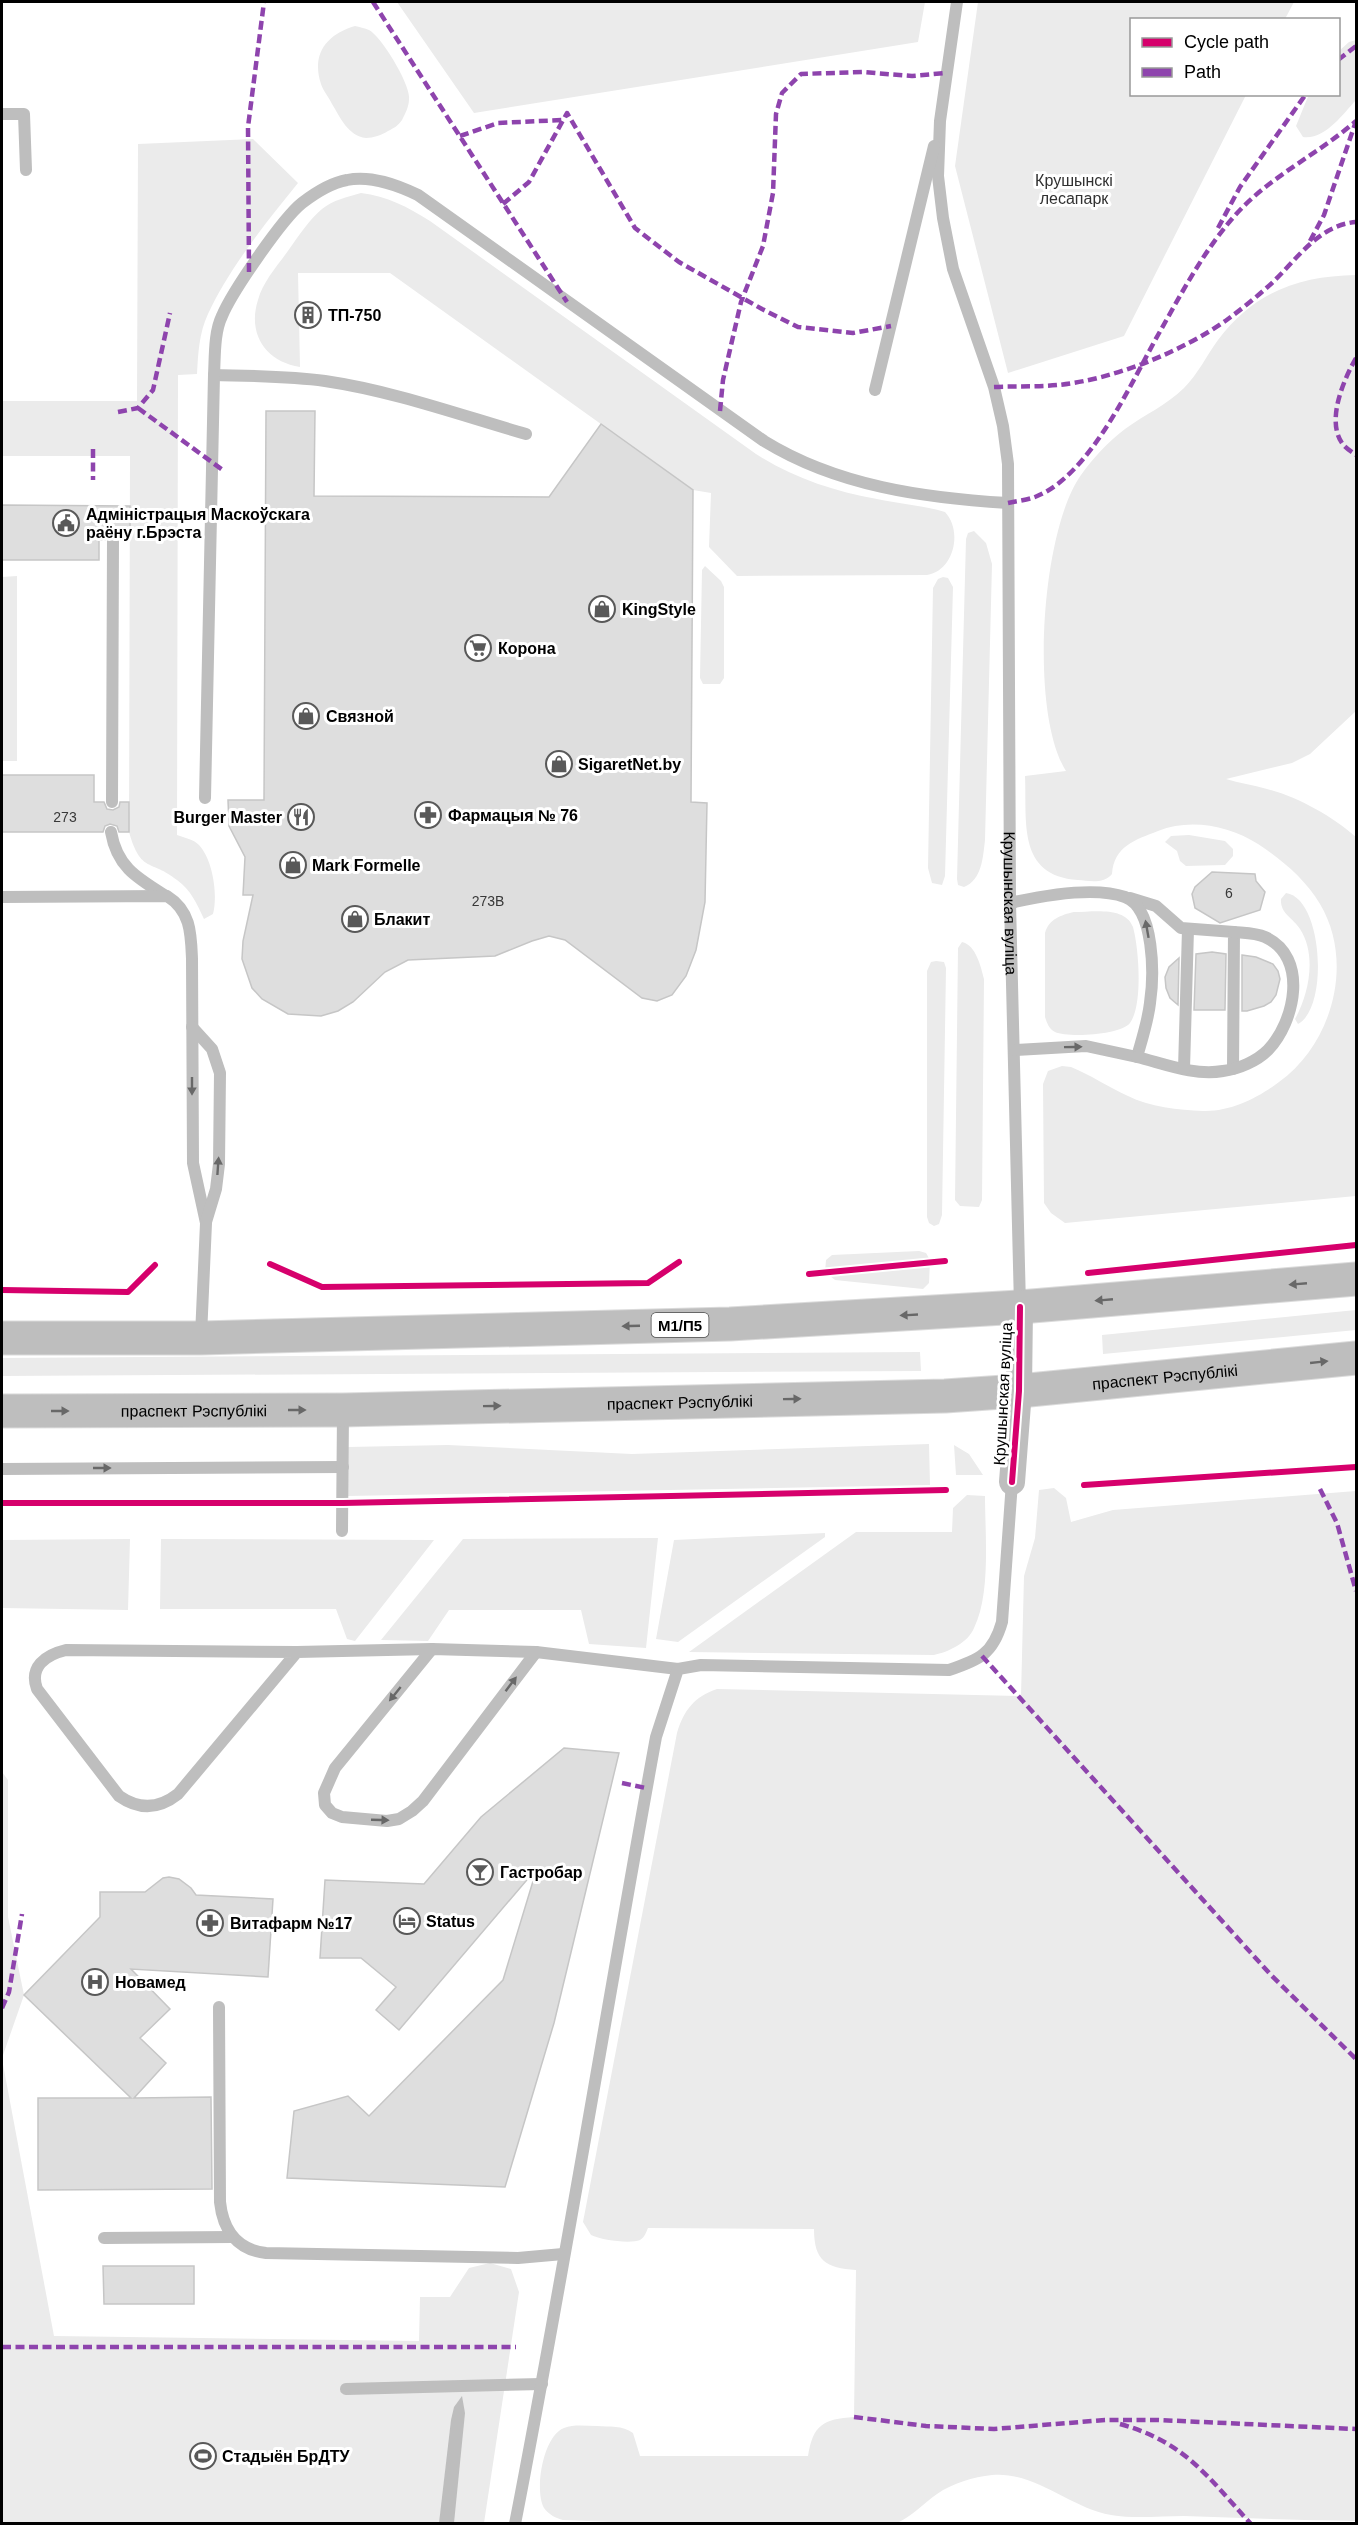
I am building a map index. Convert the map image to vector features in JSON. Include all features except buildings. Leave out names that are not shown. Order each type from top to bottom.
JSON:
[{"type":"highway","name":"М1/П5","points":[[2,1338],[201,1338],[718,1324],[1020,1307],[1356,1279]]},
{"type":"highway","name":"праспект Рэспублікі","points":[[2,1411],[343,1410],[945,1396],[1019,1391],[1356,1358]]},
{"type":"street","name":"Крушынская вуліца","points":[[1012,1482],[1019,1391],[1020,1307]]},
{"type":"lane","points":[[875,390],[940,121],[957,2]]},
{"type":"lane","points":[[2,114],[24,114],[26,170]]},
{"type":"lane","name":"Крушынская вуліца","points":[[940,121],[938,176],[943,218],[953,268],[994,387],[1004,426],[1008,503],[1010,903],[1020,1307]]},
{"type":"lane","points":[[205,798],[214,375],[221,317],[280,228],[300,204],[324,188],[348,180],[371,180],[396,185],[418,195],[708,403],[786,455],[835,475],[925,495],[1008,503]]},
{"type":"lane","points":[[214,375],[327,381],[391,396],[526,434]]},
{"type":"lane","points":[[112,802],[113,540]]},
{"type":"lane","points":[[111,832],[120,861],[141,880],[168,896],[182,909],[190,929],[193,1163],[206,1223]]},
{"type":"lane","points":[[1010,903],[1037,897],[1076,893],[1125,897],[1156,906],[1174,923],[1188,929],[1233,932],[1265,938],[1278,946],[1293,974],[1293,993],[1284,1025],[1268,1050],[1252,1061],[1233,1069],[1208,1072],[1184,1069],[1086,1046],[1015,1050]]},
{"type":"lane","points":[[2,897],[168,896]]},
{"type":"lane","points":[[1125,897],[1138,906],[1146,920],[1152,974],[1150,1008],[1137,1057]]},
{"type":"lane","points":[[1184,1069],[1188,929]]},
{"type":"lane","points":[[1233,932],[1233,1069]]},
{"type":"lane","points":[[192,1027],[212,1049],[219,1073],[219,1164],[216,1189],[206,1223],[201,1338]]},
{"type":"lane","points":[[342,1531],[343,1410]]},
{"type":"lane","points":[[2,1469],[343,1467]]},
{"type":"lane","points":[[297,1652],[187,1784],[169,1802],[158,1806],[137,1805],[119,1796],[37,1689],[34,1681],[34,1672],[46,1657],[66,1650],[297,1652],[432,1649],[536,1652],[678,1669],[701,1665],[949,1670],[978,1658],[994,1644],[1002,1622],[1012,1482]]},
{"type":"lane","points":[[432,1649],[334,1768],[324,1792],[325,1805],[332,1813],[342,1817],[387,1821],[399,1819],[412,1812],[423,1801],[536,1652]]},
{"type":"lane","points":[[516,2523],[656,1737],[678,1669]]},
{"type":"lane","points":[[219,2007],[220,2202],[225,2226],[232,2237],[248,2249],[266,2253],[518,2258],[563,2254]]},
{"type":"lane","points":[[104,2238],[232,2237]]},
{"type":"lane","points":[[346,2389],[542,2384]]},
{"type":"green space","points":[[397,2],[925,2],[918,42],[474,113]]},
{"type":"green space","name":"Крушынскі лесапарк","points":[[978,2],[1294,2],[1286,18],[1130,18],[1130,96],[1245,96],[1124,336],[1008,373],[955,166]]},
{"type":"green space","points":[[355,26],[369,30],[381,41],[405,83],[409,99],[406,113],[396,127],[369,138],[354,134],[345,125],[323,89],[318,73],[320,55],[329,40],[336,34]]},
{"type":"green space","points":[[1356,40],[1356,100],[1326,130],[1311,137],[1303,137],[1296,126],[1309,96],[1340,96],[1340,50],[1349,42]]},
{"type":"green space","points":[[253,139],[298,183],[249,246],[216,297],[203,329],[197,374],[178,375],[177,835],[199,845],[211,868],[215,897],[213,914],[204,919],[193,898],[182,884],[143,860],[133,845],[129,832],[130,456],[2,456],[2,401],[137,401],[138,144]]},
{"type":"green space","points":[[361,193],[397,203],[430,221],[770,462],[799,477],[845,492],[945,512],[954,529],[954,539],[953,549],[944,566],[927,575],[737,576],[709,547],[711,493],[693,490],[390,273],[298,273],[300,367],[278,359],[269,353],[257,335],[255,312],[264,286],[317,213],[335,201]]},
{"type":"green space","points":[[1356,275],[1356,711],[1310,754],[1292,763],[1226,779],[1279,792],[1302,802],[1347,829],[1356,837],[1356,1196],[1065,1223],[1051,1213],[1044,1203],[1043,1084],[1048,1071],[1062,1066],[1071,1067],[1136,1100],[1164,1107],[1213,1111],[1233,1106],[1253,1098],[1279,1082],[1297,1066],[1313,1046],[1324,1025],[1332,1001],[1336,976],[1336,951],[1330,927],[1314,895],[1300,878],[1276,857],[1258,844],[1235,833],[1210,826],[1196,825],[1183,825],[1158,831],[1127,845],[1117,857],[1112,874],[1097,881],[1058,876],[1044,869],[1035,857],[1029,844],[1027,828],[1025,776],[1066,771],[1054,744],[1047,708],[1044,666],[1049,578],[1067,501],[1081,475],[1101,451],[1125,429],[1170,400],[1184,388],[1218,340],[1247,310],[1262,299],[1297,283],[1335,276]]},
{"type":"green space","points":[[974,531],[986,543],[992,564],[985,840],[978,874],[970,884],[964,887],[958,885],[957,879],[966,539],[968,533]]},
{"type":"green space","points":[[705,566],[721,581],[724,587],[724,678],[720,684],[703,684],[700,678],[702,570]]},
{"type":"green space","points":[[17,576],[17,761],[2,761],[2,577]]},
{"type":"green space","points":[[948,578],[953,587],[945,876],[942,885],[932,883],[928,868],[933,588],[938,579]]},
{"type":"green space","points":[[1189,835],[1225,841],[1233,849],[1233,856],[1225,865],[1186,866],[1180,861],[1177,851],[1165,842],[1171,836]]},
{"type":"green space","points":[[1286,893],[1298,899],[1308,913],[1318,954],[1318,977],[1314,997],[1308,1014],[1298,1024],[1295,1019],[1304,998],[1310,962],[1305,939],[1300,929],[1281,904],[1281,899]]},
{"type":"green space","points":[[1074,912],[1116,913],[1129,920],[1133,927],[1138,962],[1137,1004],[1130,1023],[1125,1027],[1106,1033],[1071,1035],[1055,1032],[1047,1024],[1045,1017],[1045,933],[1053,921],[1060,916]]},
{"type":"green space","points":[[962,942],[971,947],[974,952],[984,979],[982,1200],[979,1207],[960,1206],[955,1200],[958,948]]},
{"type":"green space","points":[[931,962],[944,962],[946,968],[942,1215],[939,1224],[934,1226],[929,1223],[927,1217],[927,971]]},
{"type":"green space","points":[[919,1251],[926,1253],[930,1260],[929,1283],[923,1289],[835,1280],[825,1272],[826,1260],[832,1255]]},
{"type":"green space","points":[[1356,1310],[1356,1330],[1103,1354],[1102,1335]]},
{"type":"green space","points":[[920,1352],[921,1371],[2,1376],[2,1358]]},
{"type":"green space","points":[[929,1444],[930,1485],[347,1496],[348,1447],[448,1445],[632,1454]]},
{"type":"green space","points":[[954,1445],[969,1454],[983,1475],[956,1475]]},
{"type":"green space","points":[[1054,1488],[1066,1498],[1071,1522],[1113,1510],[1356,1491],[1356,2521],[1111,2515],[1081,2505],[1038,2484],[1008,2475],[992,2475],[956,2484],[937,2494],[897,2523],[661,2524],[563,2520],[555,2517],[548,2513],[541,2500],[540,2477],[542,2464],[551,2441],[564,2428],[580,2426],[625,2429],[633,2433],[640,2456],[808,2456],[813,2437],[821,2426],[834,2420],[854,2417],[856,2270],[837,2267],[824,2261],[816,2249],[814,2229],[648,2228],[640,2240],[623,2241],[591,2235],[583,2222],[677,1733],[683,1718],[696,1700],[717,1689],[1021,1696],[1024,1576],[1035,1538],[1039,1490]]},
{"type":"green space","points":[[967,1495],[985,1496],[985,1581],[983,1598],[974,1628],[957,1646],[934,1655],[689,1652],[856,1532],[952,1532],[953,1508]]},
{"type":"green space","points":[[825,1533],[825,1537],[678,1642],[656,1639],[674,1540]]},
{"type":"green space","points":[[658,1538],[646,1648],[589,1644],[581,1610],[449,1610],[428,1641],[381,1640],[463,1539]]},
{"type":"green space","points":[[130,1539],[128,1610],[2,1608],[2,1540]]},
{"type":"green space","points":[[161,1539],[434,1540],[355,1641],[347,1639],[336,1609],[160,1609]]},
{"type":"green space","points":[[2,1772],[8,1780],[8,1917],[24,1995],[2,2058]]},
{"type":"green space","name":"Стадыён БрДТУ","points":[[2,2059],[54,2336],[419,2341],[420,2297],[450,2297],[469,2268],[490,2263],[511,2269],[519,2292],[484,2523],[2,2523]]},
{"type":"shaded area","points":[[462,2396],[465,2413],[454,2523],[439,2523],[451,2420],[454,2407]]},
{"type":"marked path","points":[[249,272],[248,127],[264,2]]},
{"type":"marked path","points":[[373,2],[567,302]]},
{"type":"marked path","points":[[1340,58],[1356,46]]},
{"type":"marked path","points":[[720,411],[723,380],[741,302],[763,246],[773,193],[776,114],[782,93],[801,74],[862,72],[912,76],[946,73]]},
{"type":"marked path","points":[[1218,228],[1240,187],[1305,96]]},
{"type":"marked path","points":[[503,204],[529,182],[567,113],[635,228],[679,262],[798,327],[853,333],[891,326]]},
{"type":"marked path","points":[[460,136],[498,123],[563,120]]},
{"type":"marked path","points":[[1310,241],[1324,215],[1356,121]]},
{"type":"marked path","points":[[1008,503],[1035,497],[1055,486],[1074,470],[1107,426],[1192,276],[1210,247],[1231,220],[1275,179],[1341,134],[1356,121]]},
{"type":"marked path","points":[[994,387],[1050,386],[1079,382],[1124,370],[1169,353],[1210,331],[1257,297],[1320,236],[1343,224],[1356,222]]},
{"type":"marked path","points":[[118,412],[138,408],[153,390],[170,313]]},
{"type":"marked path","points":[[1356,358],[1346,377],[1336,412],[1338,434],[1342,443],[1356,455]]},
{"type":"marked path","points":[[138,408],[224,471]]},
{"type":"marked path","points":[[93,449],[93,480]]},
{"type":"marked path","points":[[1320,1489],[1337,1523],[1356,1591]]},
{"type":"marked path","points":[[982,1656],[1271,1975],[1356,2059]]},
{"type":"marked path","points":[[622,1783],[646,1788]]},
{"type":"marked path","points":[[2,2008],[9,1992],[22,1914]]},
{"type":"marked path","points":[[2,2347],[516,2347]]},
{"type":"marked path","points":[[854,2417],[926,2426],[994,2429],[1105,2420],[1158,2420],[1356,2429]]},
{"type":"marked path","points":[[1120,2424],[1162,2440],[1178,2451],[1207,2476],[1251,2524]]},
{"type":"cycle path","points":[[1088,1273],[1356,1245]]},
{"type":"cycle path","points":[[809,1274],[945,1261]]},
{"type":"cycle path","points":[[270,1264],[322,1287],[648,1283],[679,1262]]},
{"type":"cycle path","points":[[2,1290],[128,1292],[155,1265]]},
{"type":"cycle path","points":[[1012,1482],[1019,1391],[1020,1307]]},
{"type":"cycle path","points":[[1084,1485],[1356,1467]]},
{"type":"cycle path","points":[[2,1503],[343,1503],[946,1490]]},
{"type":"place","name":"ТП-750","points":[[308,315]]},
{"type":"place","name":"Адміністрацыя Маскоўскага раёну г.Брэста","points":[[66,523]]},
{"type":"place","name":"KingStyle","points":[[602,609]]},
{"type":"place","name":"Корона","points":[[478,648]]},
{"type":"place","name":"Связной","points":[[306,716]]},
{"type":"place","name":"SigaretNet.by","points":[[559,764]]},
{"type":"place","name":"Фармацыя № 76","points":[[428,815]]},
{"type":"place","name":"Burger Master","points":[[301,817]]},
{"type":"place","name":"Mark Formelle","points":[[293,865]]},
{"type":"place","name":"Блакит","points":[[355,919]]},
{"type":"place","name":"Гастробар","points":[[480,1872]]},
{"type":"place","name":"Status","points":[[407,1921]]},
{"type":"place","name":"Витафарм №17","points":[[210,1923]]},
{"type":"place","name":"Новамед","points":[[95,1982]]},
{"type":"place","name":"Стадыён БрДТУ","points":[[203,2456]]}]
